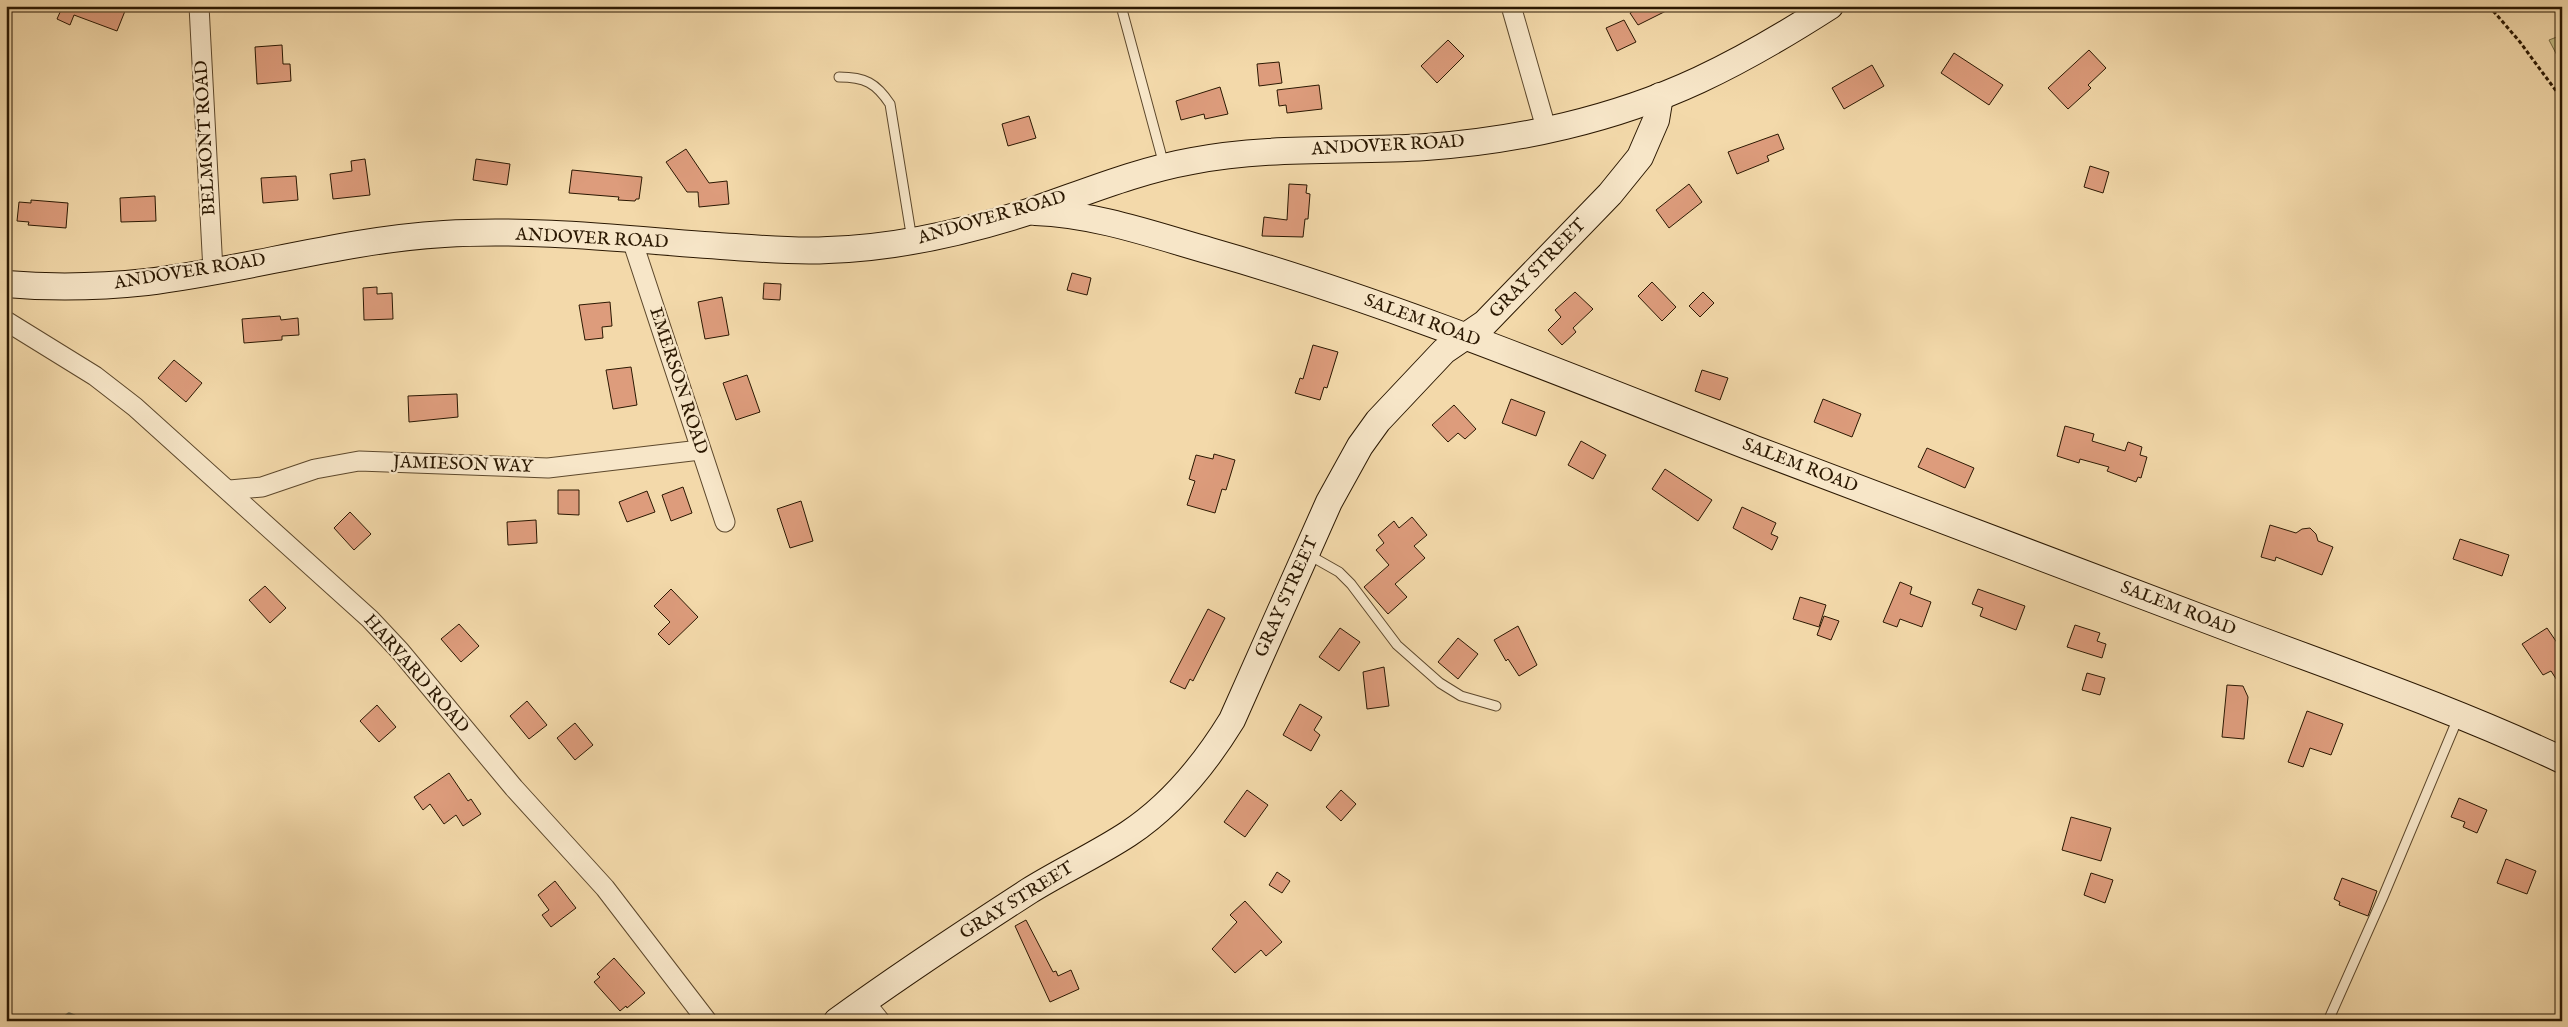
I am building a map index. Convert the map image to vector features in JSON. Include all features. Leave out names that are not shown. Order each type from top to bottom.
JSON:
[{"type":"main road","name":"ANDOVER ROAD","points":[[6,284],[62,286],[119,284],[213,271],[337,248],[445,234],[519,234],[799,250],[859,248],[912,242],[1026,212],[1105,184],[1164,166],[1196,160],[1272,152],[1458,144],[1490,140],[1593,118],[1660,96],[1729,64],[1830,6]]},
{"type":"main road","name":"GRAY STREET","points":[[837,1021],[928,956],[1039,885],[1127,834],[1173,797],[1215,748],[1232,720],[1306,553],[1344,473],[1378,421],[1444,351],[1485,323],[1610,194],[1640,157],[1656,120],[1660,96]]},
{"type":"main road","points":[[1105,184],[1120,226]]},
{"type":"main road","name":"SALEM ROAD","points":[[1026,212],[1048,213],[1120,226],[1282,273],[1466,336],[1916,511],[2459,715],[2562,760]]},
{"type":"street","name":"BELMONT ROAD","points":[[200,6],[213,271]]},
{"type":"street","points":[[1511,6],[1546,128]]},
{"type":"street","name":"EMERSON ROAD","points":[[632,240],[700,450],[726,522]]},
{"type":"street","name":"HARVARD ROAD","points":[[6,321],[113,389],[230,490],[385,634],[489,760],[605,888],[707,1021]]},
{"type":"street","name":"JAMIESON WAY","points":[[230,490],[262,487],[315,469],[359,462],[548,468],[700,450]]},
{"type":"street","points":[[864,1001],[880,1021]]},
{"type":"lane","points":[[1121,6],[1164,166]]},
{"type":"lane","points":[[839,77],[859,77],[870,82],[884,94],[890,104],[895,123],[912,242]]},
{"type":"lane","points":[[1306,553],[1339,572],[1352,584],[1397,645],[1440,683],[1461,696],[1496,706]]},
{"type":"lane","points":[[2328,1021],[2384,897],[2459,715]]},
{"type":"path","points":[[2489,6],[2520,42],[2562,99]]},
{"type":"shaded area","points":[[2562,35],[2562,65],[2549,40]]},
{"type":"building","points":[[55,6],[127,6],[117,31],[74,15],[70,25],[57,19],[61,10]]},
{"type":"building","points":[[1643,6],[1676,6],[1638,25],[1630,13]]},
{"type":"building","points":[[1624,20],[1636,42],[1617,51],[1606,28]]},
{"type":"building","points":[[1448,40],[1464,56],[1437,83],[1421,66]]},
{"type":"building","points":[[282,45],[283,64],[290,64],[291,81],[257,84],[255,47]]},
{"type":"building","points":[[2089,50],[2106,68],[2088,85],[2091,88],[2068,109],[2048,88]]},
{"type":"building","points":[[1954,53],[2003,85],[1989,105],[1941,73]]},
{"type":"building","points":[[1279,62],[1282,83],[1259,86],[1257,64]]},
{"type":"building","points":[[1872,65],[1884,86],[1844,109],[1832,88]]},
{"type":"building","points":[[1319,85],[1322,109],[1287,113],[1286,105],[1279,106],[1277,90]]},
{"type":"building","points":[[1220,87],[1228,114],[1205,119],[1204,114],[1181,120],[1176,101]]},
{"type":"building","points":[[1029,116],[1036,138],[1008,146],[1002,124]]},
{"type":"building","points":[[1778,134],[1784,149],[1767,156],[1769,161],[1737,174],[1728,152]]},
{"type":"building","points":[[686,149],[709,183],[727,181],[729,204],[699,207],[698,192],[687,192],[666,162]]},
{"type":"building","points":[[365,159],[370,195],[333,199],[330,174],[352,171],[351,161]]},
{"type":"building","points":[[476,159],[510,164],[507,185],[473,180]]},
{"type":"building","points":[[2090,166],[2109,172],[2103,193],[2084,187]]},
{"type":"building","points":[[572,170],[642,177],[639,199],[635,201],[618,200],[619,197],[569,193]]},
{"type":"building","points":[[296,176],[298,200],[263,203],[261,178]]},
{"type":"building","points":[[1289,184],[1307,185],[1306,193],[1310,194],[1308,219],[1305,219],[1303,237],[1262,236],[1264,217],[1287,220]]},
{"type":"building","points":[[1689,184],[1702,202],[1669,228],[1656,210]]},
{"type":"building","points":[[155,196],[156,221],[121,222],[120,198]]},
{"type":"building","points":[[31,200],[68,203],[66,228],[28,225],[29,222],[17,221],[19,202],[31,203]]},
{"type":"building","points":[[1072,273],[1091,278],[1087,295],[1067,290]]},
{"type":"building","points":[[1652,282],[1676,307],[1662,321],[1638,296]]},
{"type":"building","points":[[764,283],[781,284],[780,300],[763,299]]},
{"type":"building","points":[[377,287],[377,294],[392,293],[393,319],[364,320],[363,288]]},
{"type":"building","points":[[1575,292],[1593,309],[1573,328],[1576,332],[1562,345],[1548,330],[1561,317],[1555,310]]},
{"type":"building","points":[[1703,292],[1714,303],[1700,317],[1689,306]]},
{"type":"building","points":[[722,297],[729,335],[705,339],[698,302]]},
{"type":"building","points":[[610,302],[612,326],[602,327],[603,338],[585,340],[579,305]]},
{"type":"building","points":[[280,316],[281,320],[298,318],[299,335],[282,336],[282,340],[244,343],[242,319]]},
{"type":"building","points":[[1313,345],[1338,352],[1327,388],[1324,387],[1320,400],[1295,393],[1300,378],[1303,379]]},
{"type":"building","points":[[174,360],[202,383],[186,402],[158,378]]},
{"type":"building","points":[[631,367],[637,405],[613,409],[606,370]]},
{"type":"building","points":[[1702,370],[1728,378],[1720,400],[1695,391]]},
{"type":"building","points":[[747,375],[760,412],[736,420],[723,383]]},
{"type":"building","points":[[457,394],[458,417],[409,422],[408,396]]},
{"type":"building","points":[[1511,399],[1545,412],[1536,436],[1502,423]]},
{"type":"building","points":[[1823,399],[1861,414],[1852,437],[1814,422]]},
{"type":"building","points":[[1454,405],[1476,429],[1465,439],[1458,433],[1448,442],[1432,425]]},
{"type":"building","points":[[2065,426],[2094,434],[2092,441],[2125,451],[2128,442],[2142,447],[2140,455],[2147,457],[2141,478],[2138,477],[2136,482],[2107,471],[2109,467],[2080,459],[2079,463],[2057,456]]},
{"type":"building","points":[[1581,441],[1606,455],[1593,479],[1568,465]]},
{"type":"building","points":[[1927,448],[1974,468],[1965,488],[1918,467]]},
{"type":"building","points":[[1214,454],[1235,460],[1226,490],[1222,489],[1215,513],[1187,505],[1195,481],[1189,479],[1196,455],[1213,459]]},
{"type":"building","points":[[1665,469],[1712,500],[1698,521],[1652,489]]},
{"type":"building","points":[[683,487],[692,513],[671,521],[662,495]]},
{"type":"building","points":[[558,490],[579,490],[579,515],[558,514]]},
{"type":"building","points":[[647,491],[655,512],[627,522],[619,502]]},
{"type":"building","points":[[801,501],[813,541],[790,548],[777,509]]},
{"type":"building","points":[[1742,507],[1776,523],[1771,534],[1778,537],[1772,550],[1733,528]]},
{"type":"building","points":[[350,512],[371,534],[354,550],[334,528]]},
{"type":"building","points":[[1412,517],[1427,535],[1414,546],[1425,558],[1395,584],[1407,597],[1388,614],[1364,587],[1389,565],[1376,550],[1384,543],[1378,535],[1394,521],[1399,528]]},
{"type":"building","points":[[536,520],[537,543],[508,545],[507,522]]},
{"type":"building","points":[[2270,525],[2296,533],[2302,529],[2310,528],[2316,534],[2318,541],[2333,547],[2322,575],[2276,557],[2275,561],[2261,557]]},
{"type":"building","points":[[2460,539],[2509,555],[2502,576],[2453,559]]},
{"type":"building","points":[[1900,582],[1912,587],[1910,594],[1931,602],[1922,627],[1900,619],[1897,627],[1883,622]]},
{"type":"building","points":[[265,586],[286,608],[270,623],[249,600]]},
{"type":"building","points":[[671,589],[698,617],[669,645],[658,634],[670,622],[654,606]]},
{"type":"building","points":[[1978,589],[2025,606],[2016,630],[1980,616],[1983,608],[1972,604]]},
{"type":"building","points":[[1800,597],[1826,605],[1819,627],[1793,619]]},
{"type":"building","points":[[1208,609],[1225,618],[1193,681],[1190,679],[1185,689],[1170,682]]},
{"type":"building","points":[[1824,616],[1839,621],[1831,640],[1817,635]]},
{"type":"building","points":[[459,624],[479,646],[461,662],[441,639]]},
{"type":"building","points":[[2075,625],[2100,633],[2097,641],[2106,644],[2102,658],[2067,647]]},
{"type":"building","points":[[1518,626],[1537,665],[1519,676],[1508,659],[1506,661],[1494,640]]},
{"type":"building","points":[[1340,628],[1360,642],[1339,671],[1319,657]]},
{"type":"building","points":[[2547,628],[2562,650],[2562,688],[2551,671],[2543,675],[2522,644]]},
{"type":"building","points":[[1458,638],[1478,654],[1458,679],[1438,662]]},
{"type":"building","points":[[1384,667],[1389,706],[1367,709],[1363,672]]},
{"type":"building","points":[[2087,673],[2105,678],[2100,695],[2082,690]]},
{"type":"building","points":[[2227,685],[2243,686],[2248,697],[2244,739],[2222,737]]},
{"type":"building","points":[[527,701],[547,725],[529,739],[510,716]]},
{"type":"building","points":[[1300,704],[1322,717],[1314,730],[1320,735],[1311,751],[1283,735]]},
{"type":"building","points":[[377,705],[396,727],[379,742],[360,721]]},
{"type":"building","points":[[2307,711],[2343,724],[2331,755],[2310,748],[2303,767],[2288,762]]},
{"type":"building","points":[[575,723],[593,745],[575,760],[557,738]]},
{"type":"building","points":[[449,773],[468,801],[471,799],[481,814],[463,826],[456,815],[444,824],[430,804],[423,810],[414,797]]},
{"type":"building","points":[[1247,790],[1268,805],[1245,837],[1224,822]]},
{"type":"building","points":[[1341,790],[1356,804],[1341,821],[1326,807]]},
{"type":"building","points":[[2459,798],[2487,810],[2477,833],[2463,827],[2465,822],[2451,817]]},
{"type":"building","points":[[2071,817],[2111,828],[2101,861],[2062,850]]},
{"type":"building","points":[[2506,859],[2536,871],[2527,894],[2497,883]]},
{"type":"building","points":[[1277,872],[1290,881],[1282,893],[1269,885]]},
{"type":"building","points":[[2091,873],[2113,880],[2105,903],[2084,895]]},
{"type":"building","points":[[2342,878],[2377,891],[2368,916],[2339,905],[2340,902],[2334,899]]},
{"type":"building","points":[[555,881],[576,908],[551,927],[542,915],[549,910],[538,895]]},
{"type":"building","points":[[1245,901],[1282,942],[1266,956],[1261,950],[1235,973],[1212,949],[1237,922],[1230,915]]},
{"type":"building","points":[[1026,920],[1053,972],[1056,971],[1058,976],[1071,970],[1079,989],[1050,1002],[1015,926]]},
{"type":"building","points":[[614,958],[645,993],[627,1008],[626,1006],[620,1011],[594,982],[600,977],[597,974]]},
{"type":"waterway","points":[[62,1021],[69,1015],[74,1017],[75,1021]]}]
